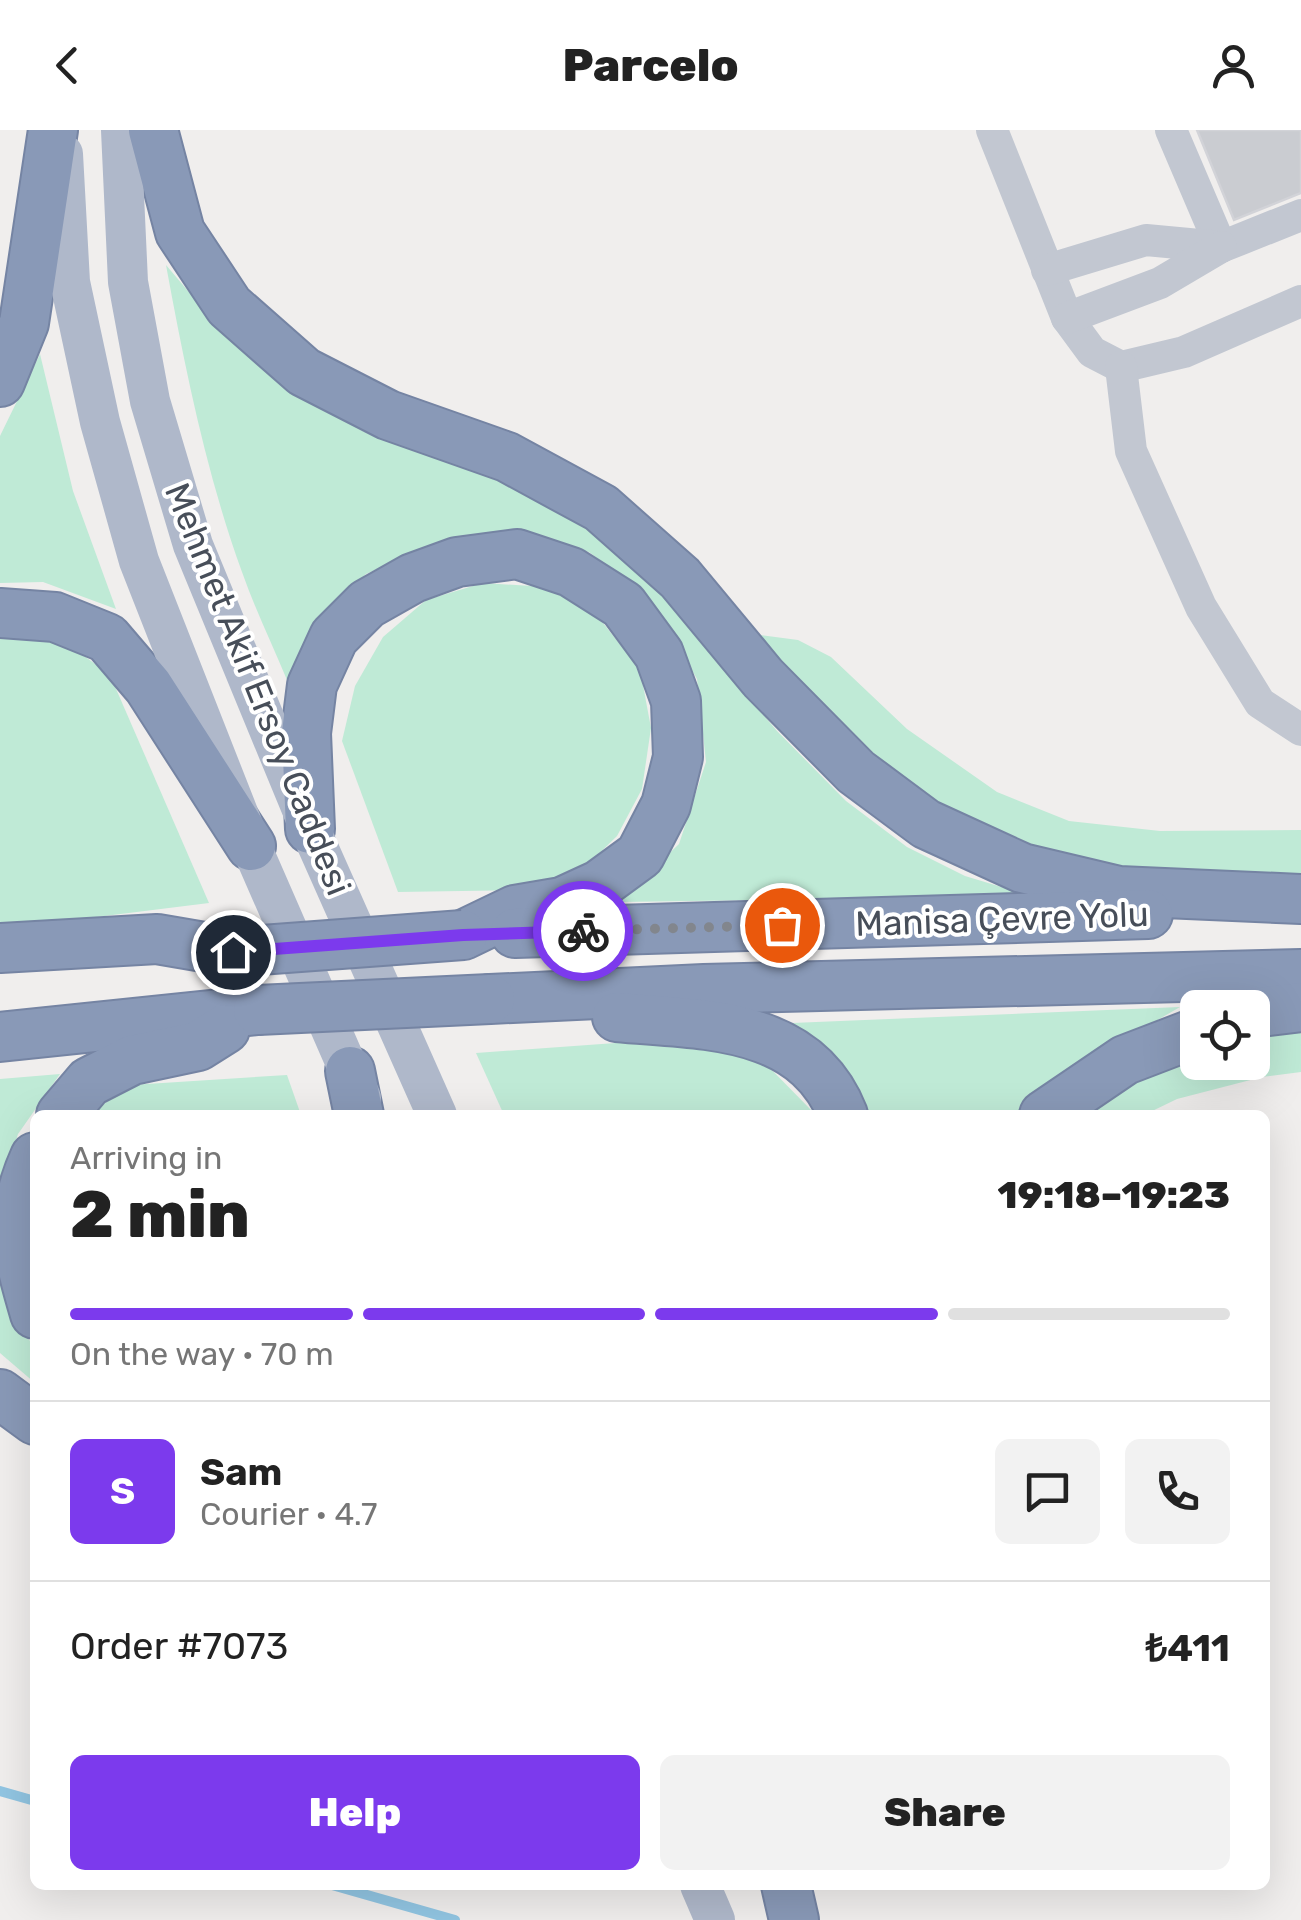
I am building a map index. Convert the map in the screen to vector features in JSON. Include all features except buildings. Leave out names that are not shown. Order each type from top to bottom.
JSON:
[{"type":"highway","points":[[0,382],[24,323],[53,130]]},
{"type":"highway","points":[[153,130],[180,232],[229,306],[304,372],[388,415],[507,457],[600,508],[680,578],[764,678],[856,772],[926,824],[1022,868],[1119,891],[1301,900]]},
{"type":"highway","points":[[310,829],[306,732],[312,685],[334,636],[367,604],[413,578],[457,562],[516,554],[571,572],[622,606],[658,654],[676,702],[678,757],[666,805],[640,855],[599,885],[562,902],[516,910],[463,935]]},
{"type":"highway","points":[[0,613],[55,616],[107,638],[148,686],[251,846]]},
{"type":"highway","name":"Manisa Çevre Yolu","points":[[233,952],[463,935],[1301,910]]},
{"type":"highway","points":[[0,948],[157,939],[233,952]]},
{"type":"highway","points":[[0,976],[233,952]]},
{"type":"highway","name":"Manisa Çevre Yolu","points":[[490,1000],[704,989],[1301,974]]},
{"type":"highway","points":[[0,1037],[258,1010],[490,1000],[736,1028],[800,1054],[836,1098],[841,1110]]},
{"type":"highway","points":[[1270,1011],[1301,1007]]},
{"type":"highway","points":[[65,1110],[89,1082],[103,1074],[132,1060],[198,1046],[258,1010]]},
{"type":"highway","points":[[1051,1110],[1125,1060],[1180,1039]]},
{"type":"highway","points":[[30,1168],[19,1192],[17,1252],[30,1297]]},
{"type":"highway","points":[[0,1394],[30,1416]]},
{"type":"highway","points":[[787,1890],[791,1920]]},
{"type":"main road","name":"Mehmet Akif Ersoy Caddesi","points":[[61,130],[70,282],[100,422],[139,561],[354,1093]]},
{"type":"main road","name":"Mehmet Akif Ersoy Caddesi","points":[[121,130],[128,282],[150,401],[193,545],[310,829],[435,1110]]},
{"type":"main road","points":[[702,1890],[715,1920]]},
{"type":"main road","points":[[776,1890],[791,1920]]},
{"type":"street","points":[[992,130],[1067,318],[1092,352],[1121,367],[1184,352],[1301,302]]},
{"type":"street","points":[[1171,130],[1221,247]]},
{"type":"street","points":[[1067,318],[1160,283],[1221,247],[1301,215]]},
{"type":"street","points":[[1046,270],[1146,240],[1221,247]]},
{"type":"street","points":[[1121,367],[1130,452],[1200,607],[1260,703],[1301,730]]},
{"type":"green space","points":[[166,265],[221,330],[291,391],[363,431],[531,484],[595,530],[652,584],[777,731],[846,801],[907,847],[965,876],[1031,896],[618,902],[679,844],[706,762],[697,679],[650,599],[589,552],[502,531],[431,545],[366,574],[317,623],[287,680],[229,535],[207,459]]},
{"type":"green space","points":[[40,354],[73,491],[116,609],[43,582],[0,583],[0,436]]},
{"type":"green space","points":[[483,583],[548,587],[599,618],[640,669],[651,728],[642,789],[617,836],[574,878],[522,890],[398,892],[342,741],[355,686],[383,637],[426,600]]},
{"type":"green space","points":[[12,634],[68,644],[110,675],[209,903],[0,929],[0,636]]},
{"type":"green space","points":[[760,635],[798,640],[831,657],[907,729],[997,792],[1069,821],[1160,831],[1301,830],[1301,876],[1126,874],[998,840],[910,790],[830,720]]},
{"type":"green space","points":[[1180,1007],[1104,1051],[1024,1110],[867,1110],[856,1087],[817,1042],[792,1023]]},
{"type":"green space","points":[[1301,1032],[1301,1072],[1270,1076],[1270,1036]]},
{"type":"green space","points":[[699,1037],[762,1060],[811,1110],[502,1110],[476,1053]]},
{"type":"green space","points":[[1180,1060],[1180,1080],[1250,1080],[1177,1099],[1154,1110],[1086,1110],[1158,1067]]},
{"type":"green space","points":[[60,1074],[35,1110],[30,1110],[0,1189],[0,1079]]},
{"type":"green space","points":[[287,1075],[299,1110],[95,1110],[131,1085]]},
{"type":"green space","points":[[0,1271],[21,1330],[30,1341],[30,1379],[0,1353]]},
{"type":"waterway","points":[[0,1791],[30,1800]]},
{"type":"waterway","points":[[350,1890],[455,1920]]},
{"type":"way so far","points":[[583,931],[782,925]]},
{"type":"route","points":[[233,952],[463,935],[583,931]]}]
